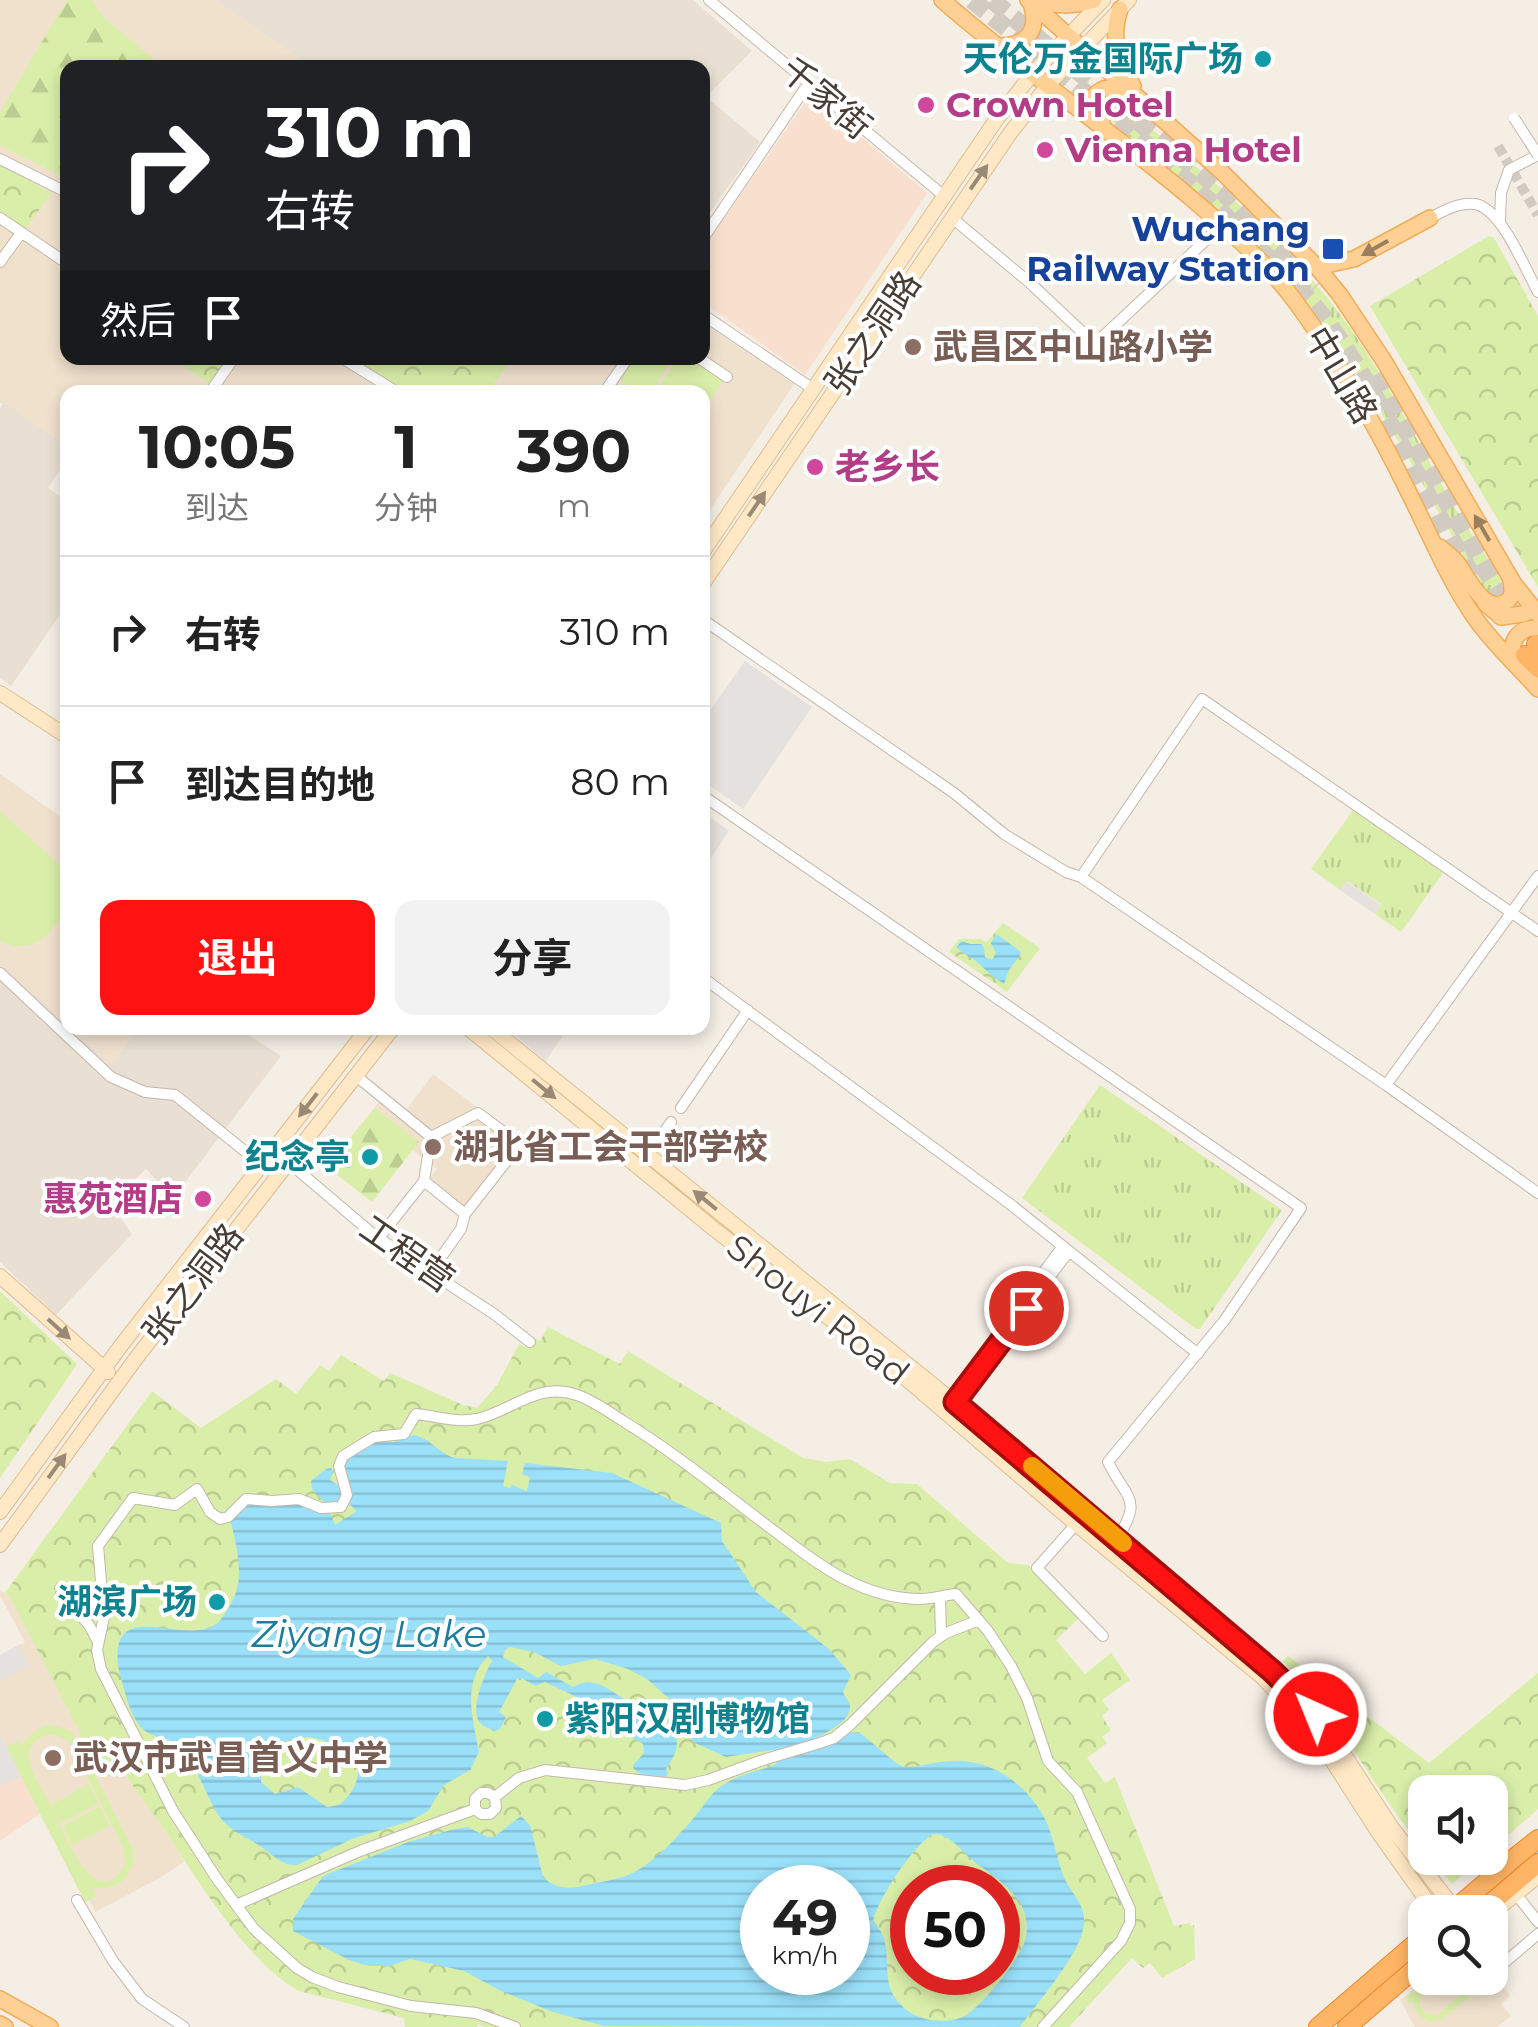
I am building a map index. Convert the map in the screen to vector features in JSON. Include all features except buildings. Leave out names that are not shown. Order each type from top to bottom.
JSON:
[{"type":"highway","points":[[1476,1895],[1538,1843]]},
{"type":"highway","points":[[1507,1895],[1538,1870]]},
{"type":"highway","points":[[1319,2027],[1408,1952]]},
{"type":"highway","points":[[1348,2027],[1408,1977]]},
{"type":"main road","name":"中山路","points":[[942,0],[1222,225],[1296,302],[1348,381],[1474,618],[1533,652],[1538,688]]},
{"type":"main road","points":[[998,46],[1018,43],[1030,32],[1035,16],[1032,1],[1075,6],[1094,0]]},
{"type":"main road","name":"张之洞路","points":[[710,541],[996,120],[1033,73],[1104,0]]},
{"type":"main road","name":"中山路","points":[[1032,1],[1258,205],[1317,266],[1384,361],[1510,578],[1537,611]]},
{"type":"main road","points":[[1125,5],[1116,23],[1115,44],[1135,95]]},
{"type":"main road","name":"张之洞路","points":[[710,573],[1020,120],[1125,5]]},
{"type":"main road","points":[[1109,131],[1093,109],[1094,96],[1109,87],[1135,95]]},
{"type":"main road","points":[[1317,266],[1354,259],[1430,218]]},
{"type":"main road","points":[[1433,542],[1458,562],[1476,592],[1502,617],[1537,611]]},
{"type":"main road","points":[[1476,592],[1491,602],[1507,602],[1512,595],[1510,578]]},
{"type":"main road","points":[[0,692],[60,732]]},
{"type":"main road","name":"张之洞路","points":[[0,1512],[104,1370],[363,1035]]},
{"type":"main road","name":"张之洞路","points":[[0,1546],[119,1382],[386,1035]]},
{"type":"main road","name":"Shouyi Road","points":[[477,1035],[714,1228],[948,1406],[1076,1524],[1113,1544],[1262,1677],[1313,1731],[1423,1895]]},
{"type":"main road","name":"Shouyi Road","points":[[500,1035],[1113,1544],[1272,1671],[1316,1714],[1392,1828],[1443,1895]]},
{"type":"main road","points":[[0,1276],[119,1382]]},
{"type":"main road","points":[[1508,1897],[1516,1889]]},
{"type":"main road","points":[[0,1999],[50,2027]]},
{"type":"street","name":"千家街","points":[[708,0],[944,196]]},
{"type":"street","points":[[710,228],[808,84]]},
{"type":"street","points":[[1500,222],[1501,194],[1510,170],[1538,155],[1514,118]]},
{"type":"street","points":[[0,160],[60,189]]},
{"type":"street","points":[[1430,218],[1461,205],[1486,208],[1500,222],[1538,292]]},
{"type":"street","points":[[951,217],[1030,283],[1094,344],[1222,225]]},
{"type":"street","points":[[0,218],[60,259]]},
{"type":"street","points":[[0,262],[21,233]]},
{"type":"street","points":[[710,319],[813,388]]},
{"type":"street","points":[[353,365],[386,385]]},
{"type":"street","points":[[709,365],[726,377]]},
{"type":"street","points":[[710,624],[954,794],[1004,834],[1081,877],[1538,1193]]},
{"type":"street","points":[[1081,877],[1202,698],[1538,931]]},
{"type":"street","points":[[710,801],[1301,1208],[1224,1321],[1108,1462],[1130,1502],[1129,1517],[1113,1544]]},
{"type":"street","points":[[1386,1086],[1538,876]]},
{"type":"street","points":[[0,973],[60,1029]]},
{"type":"street","points":[[710,983],[1010,1204],[1198,1354]]},
{"type":"street","points":[[682,1109],[749,1011]]},
{"type":"street","points":[[67,1035],[111,1076],[145,1092],[176,1096],[262,1164]]},
{"type":"street","points":[[355,1075],[431,1136]]},
{"type":"street","points":[[430,1273],[462,1230],[465,1214],[520,1144],[478,1113],[431,1136]]},
{"type":"street","points":[[650,1156],[672,1124]]},
{"type":"street","points":[[379,1238],[424,1182],[431,1136]]},
{"type":"street","name":"工程营","points":[[287,1161],[379,1238],[530,1342]]},
{"type":"street","points":[[424,1182],[465,1214]]},
{"type":"street","points":[[948,1406],[1066,1248]]},
{"type":"street","points":[[514,2027],[476,2012],[411,2006],[312,1977],[288,1962],[244,1918],[174,1811],[96,1656],[104,1616],[98,1546],[133,1498],[174,1505],[199,1490],[210,1512],[220,1519],[228,1517],[246,1499],[299,1499],[321,1508],[336,1508],[347,1499],[339,1466],[343,1456],[374,1438],[404,1434],[416,1414],[476,1419],[550,1391],[579,1396],[650,1437],[838,1578],[862,1588],[917,1599],[956,1594],[1003,1652],[1027,1698],[1048,1762],[1077,1792],[1130,1909],[1130,1923],[1120,1941],[1043,2027]]},
{"type":"street","points":[[1076,1524],[1037,1568],[1103,1636]]},
{"type":"street","points":[[61,1594],[89,1625],[98,1642]]},
{"type":"street","points":[[940,1597],[941,1636]]},
{"type":"street","points":[[236,1904],[475,1808],[481,1814],[492,1813],[495,1797],[519,1778],[540,1771],[685,1785],[805,1748],[840,1734],[941,1636],[979,1620]]},
{"type":"street","points":[[1516,1889],[1538,1922]]},
{"type":"street","points":[[77,1900],[142,1999],[184,2027]]},
{"type":"street","points":[[1508,1960],[1538,1934]]},
{"type":"shaded area","points":[[0,0],[215,0],[302,60],[60,60],[60,365],[710,365],[710,328],[794,384],[710,510],[710,385],[60,385],[60,441],[0,403]]},
{"type":"shaded area","points":[[215,0],[693,0],[752,51],[710,93],[710,60],[302,60]]},
{"type":"shaded area","points":[[811,94],[927,193],[805,375],[710,307],[710,239]]},
{"type":"shaded area","points":[[710,100],[760,142],[710,212]]},
{"type":"shaded area","points":[[4,402],[60,441],[60,470],[48,488],[60,497],[60,615],[11,686],[0,678],[0,408]]},
{"type":"shaded area","points":[[745,661],[812,707],[743,809],[710,786],[710,711]]},
{"type":"shaded area","points":[[0,774],[60,816],[60,1018],[0,963]]},
{"type":"shaded area","points":[[710,817],[729,831],[710,860]]},
{"type":"shaded area","points":[[1346,881],[1381,905],[1375,914],[1340,890]]},
{"type":"shaded area","points":[[0,962],[60,1018],[60,1035],[79,1035],[111,1064],[133,1035],[249,1035],[281,1056],[173,1198],[146,1169],[110,1203],[132,1234],[56,1315],[0,1262]]},
{"type":"shaded area","points":[[79,1035],[133,1035],[111,1064]]},
{"type":"shaded area","points":[[516,1035],[563,1035],[545,1062]]},
{"type":"shaded area","name":"湖北省工会干部学校","points":[[433,1074],[526,1144],[470,1215],[427,1182],[437,1169],[413,1151],[327,1167],[386,1093],[407,1109]]},
{"type":"shaded area","name":"武汉市武昌首义中学","points":[[0,1590],[10,1597],[184,1862],[95,1912],[89,1900],[85,1902],[0,1734],[0,1655],[25,1642]]},
{"type":"shaded area","points":[[19,1645],[29,1666],[0,1681],[0,1655]]},
{"type":"shaded area","points":[[0,1734],[40,1814],[0,1841]]},
{"type":"shaded area","points":[[0,1734],[21,1777],[0,1786]]},
{"type":"shaded area","points":[[1408,1993],[1508,1993],[1510,1996],[1501,2004],[1511,2016],[1497,2027],[1415,2027],[1400,2000]]},
{"type":"green space","points":[[67,0],[92,0],[102,16],[155,60],[60,60],[60,175],[0,145],[0,112]]},
{"type":"green space","points":[[1110,94],[1262,226],[1317,285],[1386,384],[1507,595],[1494,600],[1480,585],[1402,447],[1327,327],[1254,245],[1099,110],[1098,97]]},
{"type":"green space","points":[[0,164],[51,193],[24,231],[0,214]]},
{"type":"green space","points":[[1489,236],[1494,238],[1538,316],[1538,587],[1370,306]]},
{"type":"green space","points":[[183,365],[225,365],[211,385]]},
{"type":"green space","points":[[360,365],[507,365],[493,385],[393,385]]},
{"type":"green space","points":[[628,365],[669,365],[656,385],[627,385],[618,379]]},
{"type":"green space","points":[[674,365],[699,365],[723,381],[710,400],[710,385],[660,385]]},
{"type":"green space","points":[[1353,810],[1443,873],[1401,932],[1375,914],[1381,904],[1347,881],[1340,890],[1311,869]]},
{"type":"green space","points":[[0,811],[60,867],[60,920],[45,937],[30,945],[0,941]]},
{"type":"green space","points":[[1003,923],[1040,948],[1007,992],[949,952],[959,939],[987,942]]},
{"type":"green space","points":[[1100,1085],[1282,1210],[1200,1329],[1022,1198]]},
{"type":"green space","points":[[375,1108],[419,1142],[372,1202],[327,1167]]},
{"type":"green space","points":[[0,1291],[77,1364],[0,1478]]},
{"type":"green space","points":[[548,1327],[620,1364],[628,1351],[803,1458],[826,1462],[850,1459],[890,1483],[917,1484],[1008,1563],[1028,1565],[1078,1619],[1056,1640],[1085,1674],[1111,1653],[1130,1680],[1102,1700],[1109,1710],[1102,1716],[1111,1730],[1102,1737],[1107,1743],[1087,1758],[1105,1783],[1115,1777],[1174,1926],[1194,1925],[1195,1959],[1162,1978],[1150,1963],[1143,1968],[1132,1958],[1069,2027],[405,2027],[404,2018],[299,1991],[264,1964],[213,1903],[124,1773],[99,1769],[5,1593],[152,1391],[201,1428],[276,1379],[296,1394],[320,1365],[329,1371],[341,1355],[384,1381],[390,1373],[477,1408],[497,1385],[519,1344],[528,1348],[534,1338],[540,1341]]},
{"type":"green space","points":[[1288,1656],[1429,1763],[1538,1673],[1538,1809],[1508,1835],[1508,1775],[1408,1775],[1408,1829],[1323,1705],[1283,1662]]},
{"type":"green space","points":[[53,1725],[75,1736],[134,1851],[132,1868],[124,1880],[111,1887],[93,1888],[96,1896],[85,1902],[6,1747],[18,1741],[22,1747],[38,1729]],"holes":[[[53,1734],[69,1741],[123,1847],[125,1864],[114,1878],[104,1882],[84,1868],[56,1816],[61,1823],[99,1804],[89,1784],[51,1805],[30,1764],[32,1745],[40,1738]]]},
{"type":"green space","points":[[100,1806],[110,1826],[72,1845],[63,1826]]},
{"type":"green space","points":[[1445,1875],[1462,1875],[1452,1884]]},
{"type":"green space","points":[[1421,1995],[1419,2004],[1425,2013],[1437,2015],[1461,1995],[1471,1995],[1443,2019],[1431,2022],[1420,2017],[1413,2002],[1409,2004],[1405,1998]]},
{"type":"water","points":[[998,935],[1021,952],[1004,984],[956,947],[962,941],[981,944],[985,957],[992,960],[996,953],[991,943]]},
{"type":"water","name":"Ziyang Lake","points":[[413,1435],[455,1458],[508,1461],[503,1486],[527,1491],[530,1477],[522,1474],[525,1463],[612,1473],[721,1523],[722,1541],[756,1592],[829,1649],[851,1675],[843,1692],[850,1705],[849,1713],[839,1724],[804,1744],[806,1751],[859,1732],[904,1767],[972,1762],[999,1771],[1022,1788],[1047,1823],[1063,1875],[1081,1907],[1084,1922],[1073,1954],[1020,2027],[604,2026],[550,2011],[464,1971],[410,1959],[389,1966],[369,1966],[293,1931],[293,1919],[323,1876],[408,1842],[451,1830],[467,1827],[494,1837],[521,1816],[530,1825],[543,1877],[553,1884],[575,1887],[626,1876],[662,1852],[718,1788],[775,1765],[779,1759],[773,1750],[726,1757],[693,1742],[673,1702],[647,1679],[628,1669],[595,1659],[561,1666],[534,1652],[510,1647],[503,1657],[538,1678],[546,1672],[573,1687],[596,1683],[631,1703],[628,1711],[651,1723],[655,1717],[670,1728],[677,1746],[665,1778],[648,1777],[633,1768],[644,1753],[644,1744],[609,1725],[583,1700],[545,1682],[536,1686],[517,1679],[499,1712],[506,1717],[500,1729],[494,1731],[480,1723],[476,1710],[492,1661],[488,1656],[474,1678],[472,1690],[479,1752],[470,1770],[444,1785],[428,1811],[410,1821],[352,1839],[297,1865],[283,1862],[228,1826],[214,1808],[186,1753],[175,1743],[143,1730],[135,1719],[118,1666],[118,1645],[125,1633],[136,1628],[199,1630],[215,1625],[230,1605],[238,1582],[230,1518],[247,1502],[271,1506],[296,1503],[327,1512],[335,1525],[357,1511],[349,1504],[353,1495],[344,1463],[352,1452],[374,1440],[394,1442]],"holes":[[[307,1737],[336,1746],[358,1768],[353,1789],[339,1805],[327,1807],[298,1787],[275,1794],[261,1782],[261,1770],[272,1748]]]},
{"type":"water","points":[[331,1468],[330,1480],[340,1486],[342,1493],[337,1503],[326,1504],[312,1489],[311,1481]]},
{"type":"tunnel","points":[[972,0],[1182,176],[1315,307],[1372,392],[1473,577]]},
{"type":"tunnel","points":[[992,0],[1222,191],[1315,288]]},
{"type":"tunnel","points":[[1498,146],[1538,215]]},
{"type":"tunnel","points":[[1375,375],[1513,612]]},
{"type":"slow traffic","points":[[1032,1466],[1123,1543]]},
{"type":"place","name":"天伦万金国际广场","points":[[1263,59]]},
{"type":"place","name":"Crown Hotel","points":[[926,105]]},
{"type":"place","name":"Vienna Hotel","points":[[1045,150]]},
{"type":"place","name":"Wuchang Railway Station","points":[[1333,249]]},
{"type":"place","name":"武昌区中山路小学","points":[[913,347]]},
{"type":"place","name":"老乡长","points":[[815,467]]},
{"type":"place","name":"湖北省工会干部学校","points":[[433,1147]]},
{"type":"place","name":"纪念亭","points":[[370,1157]]},
{"type":"place","name":"惠苑酒店","points":[[203,1199]]},
{"type":"place","name":"湖滨广场","points":[[217,1602]]},
{"type":"place","name":"紫阳汉剧博物馆","points":[[545,1719]]},
{"type":"place","name":"武汉市武昌首义中学","points":[[53,1758]]},
{"type":"route","points":[[1026,1308],[955,1402],[1272,1671],[1316,1714]]}]
